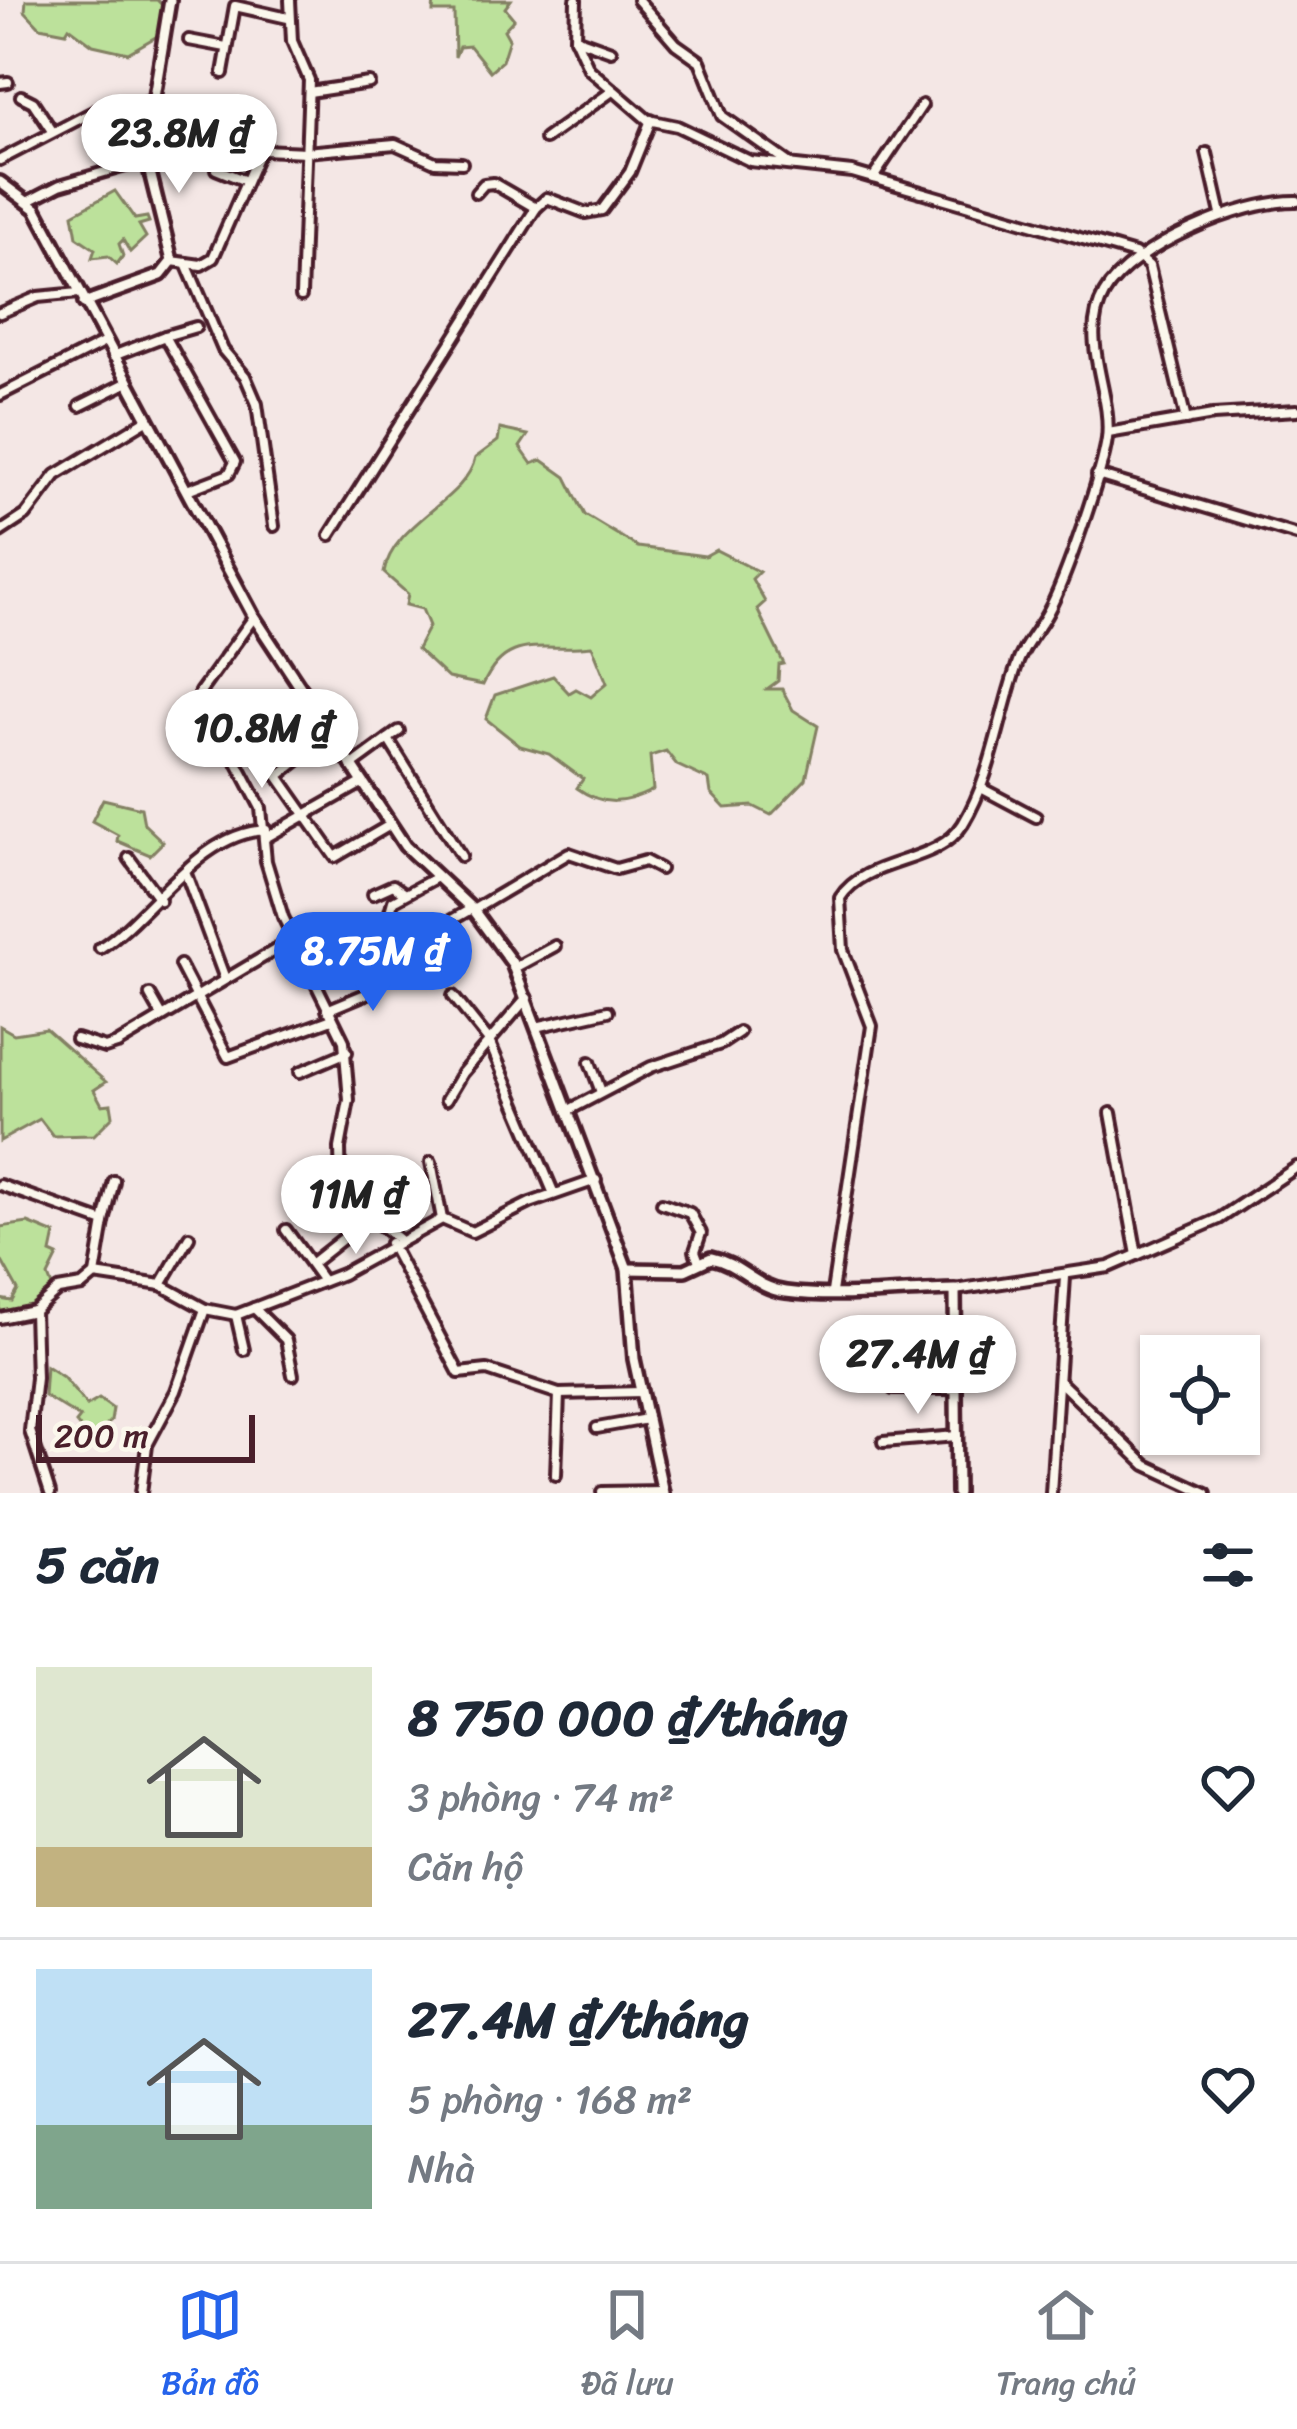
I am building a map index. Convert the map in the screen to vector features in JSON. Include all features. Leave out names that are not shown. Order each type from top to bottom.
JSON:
[{"type":"street","points":[[170,0],[146,152],[172,261]]},
{"type":"street","points":[[290,0],[292,41],[308,68],[309,92],[301,296]]},
{"type":"street","points":[[576,0],[575,38],[589,69],[610,92],[651,120],[677,126],[730,155],[873,178],[1126,248],[1143,260],[1170,336],[1186,421]]},
{"type":"street","points":[[638,0],[676,44],[700,61],[722,116],[790,164]]},
{"type":"street","points":[[223,73],[235,6],[288,18]]},
{"type":"street","points":[[575,38],[611,51]]},
{"type":"street","points":[[189,40],[226,47]]},
{"type":"street","points":[[309,92],[369,82]]},
{"type":"street","points":[[545,139],[610,92]]},
{"type":"street","points":[[21,96],[33,102],[52,131]]},
{"type":"street","points":[[0,160],[114,101],[150,104]]},
{"type":"street","points":[[873,178],[922,105]]},
{"type":"street","points":[[330,535],[536,208],[547,198],[586,213],[602,210],[630,172],[651,120]]},
{"type":"street","points":[[176,146],[306,152],[394,144],[436,163],[462,163]]},
{"type":"street","points":[[172,261],[201,265],[214,258],[261,148]]},
{"type":"street","points":[[29,201],[60,185],[139,162],[146,152]]},
{"type":"street","points":[[1207,154],[1221,214]]},
{"type":"street","points":[[216,169],[246,181]]},
{"type":"street","points":[[0,182],[29,201],[254,617],[360,784],[390,825],[472,909],[514,968],[627,1269],[626,1308],[662,1492],[602,1492]]},
{"type":"street","points":[[476,194],[484,184],[493,183],[536,208]]},
{"type":"street","points":[[832,1292],[873,1018],[843,950],[838,904],[843,893],[863,878],[953,836],[981,788],[1017,663],[1054,601],[1097,476],[1108,433],[1096,352],[1099,307],[1112,284],[1221,214],[1297,201]]},
{"type":"street","points":[[0,313],[38,297],[81,298],[161,275],[172,261]]},
{"type":"street","points":[[186,263],[224,350],[245,376],[257,404],[274,526]]},
{"type":"street","points":[[113,356],[196,327]]},
{"type":"street","points":[[166,336],[235,462],[230,474],[187,490]]},
{"type":"street","points":[[0,395],[106,342]]},
{"type":"street","points":[[80,406],[127,382]]},
{"type":"street","points":[[1108,433],[1297,410]]},
{"type":"street","points":[[0,532],[26,515],[56,475],[147,420]]},
{"type":"street","points":[[1097,476],[1297,535]]},
{"type":"street","points":[[254,617],[200,692],[262,808],[292,940],[347,1052],[341,1194],[394,1241],[458,1372],[487,1370],[559,1394],[642,1391]]},
{"type":"street","points":[[250,721],[301,691]]},
{"type":"street","points":[[349,767],[398,731]]},
{"type":"street","points":[[330,735],[278,773],[307,818],[335,857],[390,825]]},
{"type":"street","points":[[388,739],[461,856]]},
{"type":"street","points":[[100,948],[160,900],[207,853],[307,818],[360,784]]},
{"type":"street","points":[[981,788],[1036,818]]},
{"type":"street","points":[[422,918],[436,929],[569,853],[603,868],[645,860],[659,869]]},
{"type":"street","points":[[129,858],[160,900]]},
{"type":"street","points":[[185,873],[225,979]]},
{"type":"street","points":[[388,920],[388,908],[404,893],[437,877]]},
{"type":"street","points":[[373,894],[393,885],[404,893]]},
{"type":"street","points":[[76,1039],[109,1048],[292,940]]},
{"type":"street","points":[[514,968],[555,946]]},
{"type":"street","points":[[180,965],[227,1057],[329,1015],[370,991],[385,970]]},
{"type":"street","points":[[150,995],[162,1016]]},
{"type":"street","points":[[453,996],[489,1041],[554,1194]]},
{"type":"street","points":[[446,1100],[527,998]]},
{"type":"street","points":[[536,1027],[608,1012]]},
{"type":"street","points":[[569,1110],[739,1032]]},
{"type":"street","points":[[300,1072],[347,1052]]},
{"type":"street","points":[[590,1062],[602,1092]]},
{"type":"street","points":[[1112,1113],[1137,1255]]},
{"type":"street","points":[[431,1162],[442,1219]]},
{"type":"street","points":[[627,1269],[685,1270],[703,1260],[733,1263],[757,1285],[785,1292],[955,1290],[1065,1276],[1137,1255],[1238,1209],[1297,1167]]},
{"type":"street","points":[[95,1275],[160,1286],[205,1309],[236,1315],[323,1281],[442,1219],[472,1232],[596,1180]]},
{"type":"street","points":[[0,1318],[34,1311],[60,1289],[82,1286],[95,1275],[115,1181]]},
{"type":"street","points":[[0,1185],[104,1222]]},
{"type":"street","points":[[662,1203],[689,1213],[701,1233],[695,1251],[703,1260]]},
{"type":"street","points":[[312,1263],[369,1218]]},
{"type":"street","points":[[286,1230],[323,1281]]},
{"type":"street","points":[[160,1286],[189,1237]]},
{"type":"street","points":[[1052,1493],[1065,1276]]},
{"type":"street","points":[[955,1290],[957,1493]]},
{"type":"street","points":[[254,1308],[286,1340],[293,1375]]},
{"type":"street","points":[[141,1493],[147,1445],[176,1391],[205,1309]]},
{"type":"street","points":[[34,1311],[36,1378],[30,1431],[50,1493]]},
{"type":"street","points":[[236,1315],[244,1350]]},
{"type":"street","points":[[1060,1382],[1146,1465],[1206,1493]]},
{"type":"street","points":[[892,1389],[956,1388]]},
{"type":"street","points":[[556,1475],[559,1394]]},
{"type":"street","points":[[597,1429],[647,1418]]},
{"type":"street","points":[[883,1442],[956,1436]]},
{"type":"green space","points":[[26,0],[157,0],[165,8],[159,35],[128,53],[93,45],[69,27],[66,32],[40,27],[25,11]]},
{"type":"green space","points":[[434,0],[511,0],[505,8],[514,19],[504,30],[509,39],[502,61],[490,71],[470,46],[459,47],[455,57],[454,12],[433,12]]},
{"type":"green space","points":[[115,191],[135,219],[147,217],[149,222],[139,225],[146,237],[130,252],[123,240],[119,244],[123,256],[117,264],[108,256],[92,258],[95,249],[77,237],[73,214]]},
{"type":"green space","points":[[500,429],[528,435],[520,447],[532,464],[542,460],[566,477],[585,515],[638,547],[705,556],[716,550],[759,572],[752,579],[765,602],[757,609],[784,664],[779,665],[778,681],[767,689],[782,689],[793,710],[818,726],[806,779],[771,815],[753,806],[725,808],[711,793],[709,780],[677,765],[666,751],[650,756],[653,790],[624,801],[596,798],[577,788],[583,779],[549,754],[520,746],[486,719],[495,695],[553,676],[569,693],[576,689],[591,697],[607,683],[592,646],[515,651],[503,657],[483,685],[448,678],[417,649],[429,626],[422,609],[406,605],[408,594],[384,573],[390,555],[458,487],[475,458],[498,441]]},
{"type":"green space","points":[[103,799],[141,808],[144,824],[163,842],[150,855],[117,841],[118,835],[92,821]]},
{"type":"green space","points":[[0,1026],[14,1034],[46,1029],[106,1082],[94,1090],[102,1105],[111,1104],[113,1116],[94,1135],[53,1136],[40,1119],[0,1141]]},
{"type":"green space","points":[[28,1223],[55,1234],[51,1253],[58,1256],[48,1276],[53,1289],[33,1307],[0,1313],[0,1299],[12,1301],[18,1290],[0,1258],[0,1227]]},
{"type":"green space","points":[[46,1366],[63,1377],[87,1406],[99,1399],[113,1409],[111,1421],[98,1434],[85,1434],[76,1423],[80,1418],[44,1396]]}]
